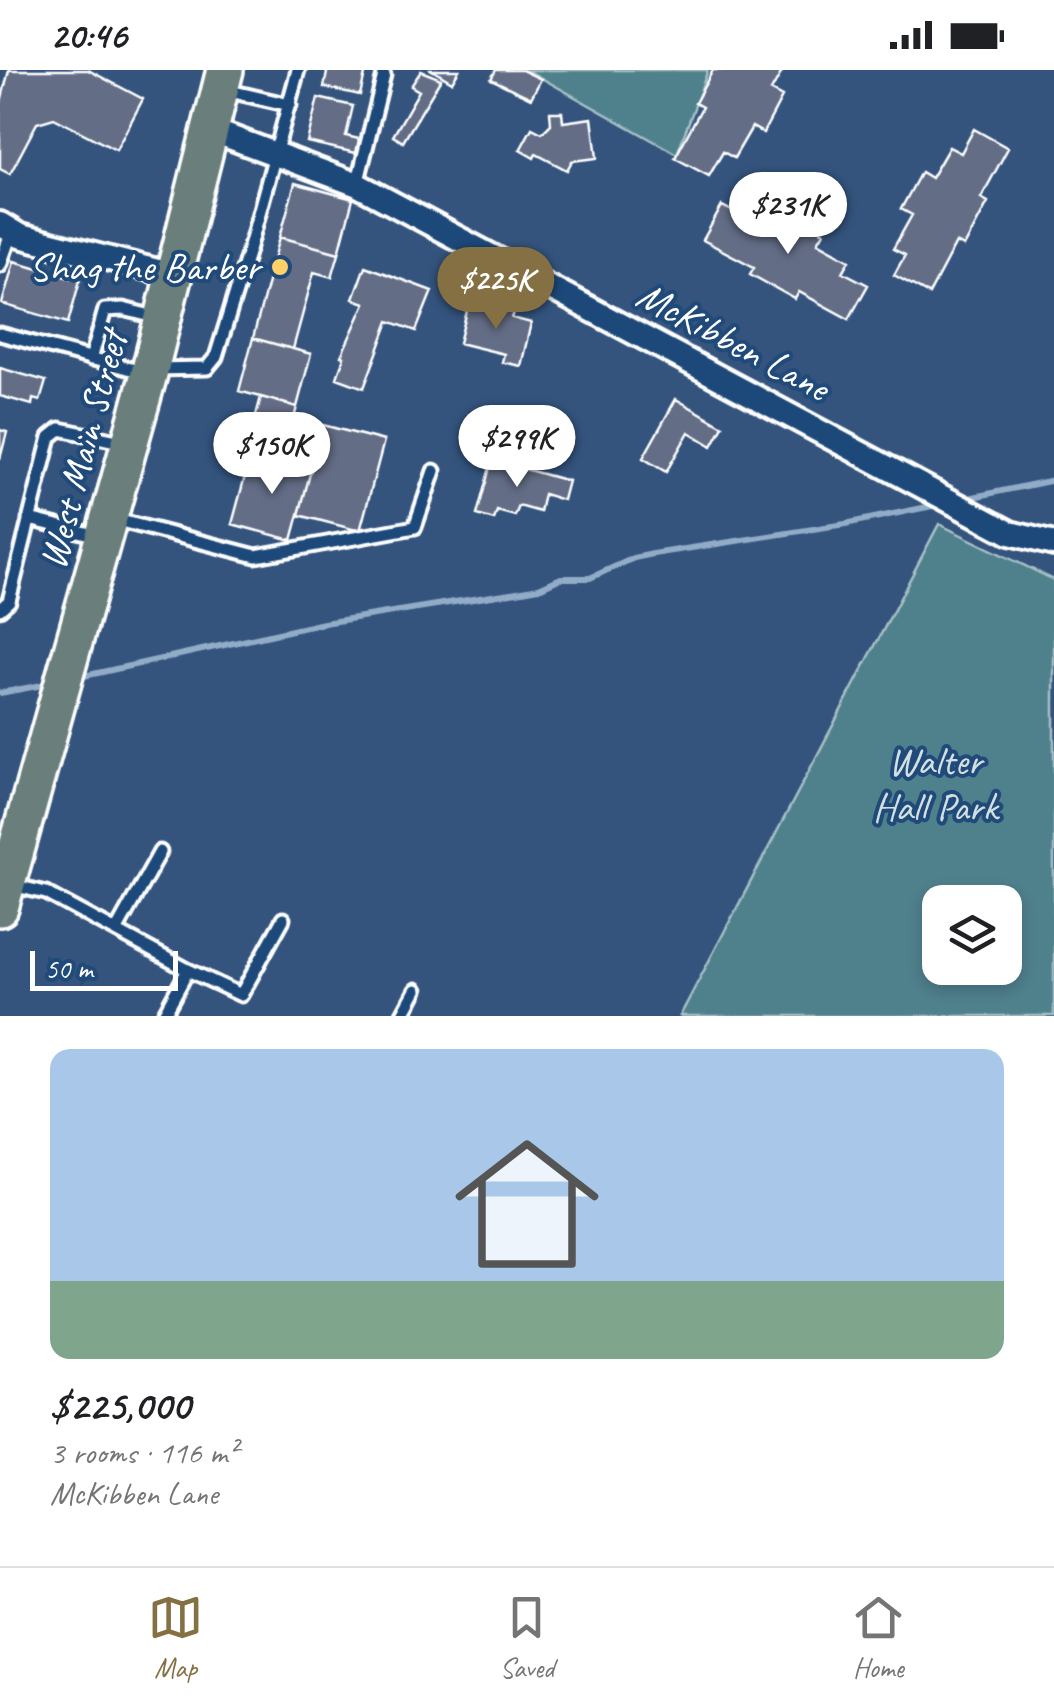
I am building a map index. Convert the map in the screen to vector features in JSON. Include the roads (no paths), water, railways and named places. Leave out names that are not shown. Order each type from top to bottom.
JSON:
[{"type":"main road","name":"West Main Street","points":[[3,896],[9,843],[57,702],[130,444],[223,80]]},
{"type":"street","name":"McKibben Lane","points":[[212,130],[357,185],[1010,533],[1054,544]]},
{"type":"street","points":[[6,228],[174,275]]},
{"type":"lane","points":[[0,334],[150,371],[207,368],[224,339],[298,70]]},
{"type":"lane","points":[[357,185],[384,75]]},
{"type":"lane","points":[[223,80],[290,104]]},
{"type":"lane","points":[[0,265],[6,228]]},
{"type":"lane","points":[[91,358],[106,310],[124,309],[163,320]]},
{"type":"lane","points":[[0,610],[9,601],[50,437],[60,429],[130,444]]},
{"type":"lane","points":[[30,519],[106,528],[256,556],[416,527],[434,471]]},
{"type":"lane","points":[[116,931],[160,852]]},
{"type":"lane","points":[[3,896],[46,893],[242,995],[284,919]]},
{"type":"lane","points":[[163,1016],[188,970]]},
{"type":"lane","points":[[402,1016],[416,990]]},
{"type":"waterway","points":[[964,499],[1054,480]]},
{"type":"waterway","points":[[75,678],[324,623],[539,588],[561,578],[590,578],[634,558],[653,554],[845,524],[942,504]]},
{"type":"waterway","points":[[0,693],[53,683]]},
{"type":"place","name":"Shag the Barber","points":[[280,267]]},
{"type":"park label","name":"Walter Hall Park","points":[[935,784]]}]
